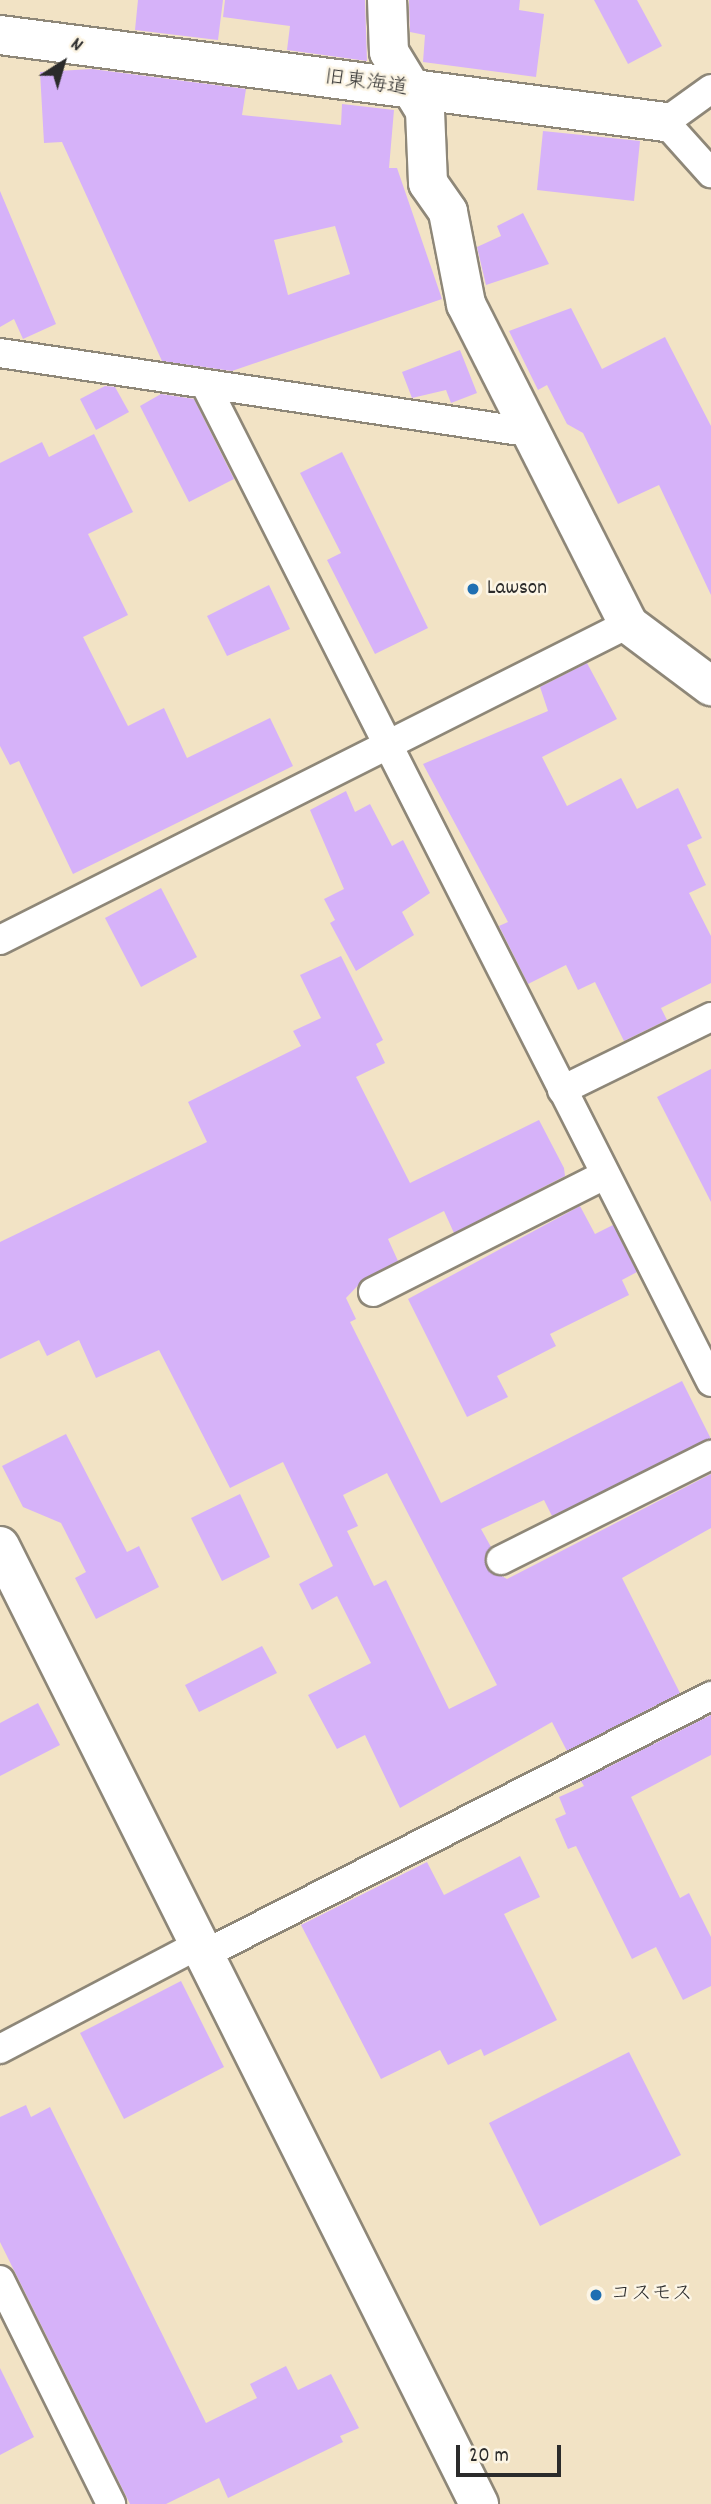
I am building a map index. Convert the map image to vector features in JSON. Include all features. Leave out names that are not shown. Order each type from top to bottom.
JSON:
[{"type":"street","points":[[387,0],[389,52],[425,111],[428,183],[448,212],[466,304],[527,432],[628,624],[711,686]]},
{"type":"street","name":"旧東海道","points":[[0,35],[665,122]]},
{"type":"street","points":[[711,89],[665,122],[711,173]]},
{"type":"street","points":[[0,353],[527,432]]},
{"type":"street","points":[[205,384],[385,746],[711,1382]]},
{"type":"street","points":[[0,940],[628,624]]},
{"type":"street","points":[[562,1090],[711,1017]]},
{"type":"street","points":[[373,1292],[605,1175]]},
{"type":"street","points":[[501,1560],[711,1455]]},
{"type":"street","points":[[0,1546],[479,2504]]},
{"type":"street","points":[[0,2049],[711,1696]]},
{"type":"street","points":[[0,2280],[111,2504]]},
{"type":"building","points":[[138,0],[223,0],[218,40],[135,30]]},
{"type":"building","points":[[225,0],[365,0],[367,61],[287,50],[290,26],[223,17]]},
{"type":"building","points":[[409,0],[520,0],[519,10],[544,14],[536,77],[423,62],[425,35],[410,32]]},
{"type":"building","points":[[594,0],[637,0],[662,46],[628,64]]},
{"type":"building","points":[[92,69],[246,89],[242,115],[341,125],[342,104],[394,110],[389,168],[397,168],[442,299],[232,371],[162,361],[62,142],[44,143],[40,72]],"holes":[[[335,226],[350,274],[288,295],[274,240]]]},
{"type":"building","points":[[543,131],[640,141],[634,201],[537,190]]},
{"type":"building","points":[[0,191],[56,324],[23,339],[14,319],[0,327]]},
{"type":"building","points":[[523,213],[549,264],[486,285],[477,247],[501,236],[497,226]]},
{"type":"building","points":[[571,308],[602,369],[665,337],[711,426],[711,595],[659,485],[618,504],[583,433],[567,424],[547,385],[538,390],[509,331]]},
{"type":"building","points":[[460,350],[477,393],[451,403],[446,390],[412,398],[402,372]]},
{"type":"building","points":[[105,386],[115,387],[129,412],[96,430],[80,399]]},
{"type":"building","points":[[161,394],[194,399],[234,479],[189,502],[140,406]]},
{"type":"building","points":[[94,434],[133,512],[88,534],[128,615],[83,637],[128,726],[164,708],[187,758],[270,718],[293,766],[73,874],[19,761],[10,765],[0,746],[0,463],[42,442],[49,457]]},
{"type":"building","points":[[342,452],[428,628],[375,654],[327,560],[341,553],[300,473]]},
{"type":"building","points":[[269,585],[290,629],[227,656],[207,616]]},
{"type":"building","points":[[587,663],[617,719],[542,757],[567,806],[621,778],[637,809],[678,788],[702,838],[687,845],[706,885],[689,893],[711,936],[711,983],[661,1008],[667,1020],[624,1041],[595,982],[578,990],[566,965],[528,984],[499,926],[508,922],[423,764],[548,711],[540,687]]},
{"type":"building","points":[[346,791],[355,812],[370,804],[392,846],[403,840],[430,893],[402,912],[414,935],[356,971],[330,923],[335,920],[324,899],[344,889],[310,810]]},
{"type":"building","points":[[161,888],[197,957],[141,987],[105,918]]},
{"type":"building","points":[[341,956],[383,1040],[376,1044],[385,1063],[356,1077],[410,1183],[539,1120],[564,1168],[565,1176],[454,1233],[444,1211],[388,1239],[398,1261],[365,1278],[346,1298],[356,1319],[350,1322],[441,1503],[682,1381],[711,1439],[552,1516],[544,1500],[481,1529],[491,1547],[487,1568],[507,1579],[711,1474],[711,1528],[622,1578],[680,1693],[567,1751],[552,1722],[400,1808],[365,1735],[337,1749],[308,1695],[371,1663],[337,1596],[312,1610],[299,1584],[333,1566],[283,1462],[230,1488],[159,1350],[96,1378],[79,1340],[47,1356],[39,1340],[0,1359],[0,1242],[207,1142],[188,1102],[301,1046],[293,1031],[321,1018],[300,975]],"holes":[[[387,1473],[497,1685],[449,1709],[386,1580],[374,1586],[347,1531],[358,1526],[343,1495]]]},
{"type":"building","points":[[711,1069],[711,1202],[657,1097]]},
{"type":"building","points":[[580,1206],[595,1234],[613,1225],[637,1272],[622,1280],[629,1295],[550,1334],[556,1346],[497,1376],[508,1397],[467,1417],[408,1299]]},
{"type":"building","points":[[66,1434],[127,1552],[139,1546],[159,1587],[96,1619],[75,1578],[86,1572],[61,1523],[23,1507],[2,1466]]},
{"type":"building","points":[[240,1494],[270,1557],[222,1581],[191,1518]]},
{"type":"building","points":[[262,1646],[277,1673],[199,1712],[185,1685]]},
{"type":"building","points":[[38,1703],[60,1745],[0,1776],[0,1723]]},
{"type":"building","points":[[711,1715],[711,1755],[631,1797],[680,1898],[689,1893],[711,1937],[711,1986],[683,2000],[656,1947],[632,1959],[576,1846],[568,1849],[555,1819],[566,1814],[559,1797],[584,1786],[581,1781]]},
{"type":"building","points":[[520,1856],[540,1897],[504,1914],[557,2020],[484,2056],[481,2049],[448,2065],[440,2050],[381,2079],[301,1925],[427,1862],[444,1895]]},
{"type":"building","points":[[181,1981],[224,2067],[124,2119],[80,2033]]},
{"type":"building","points":[[629,2052],[681,2155],[540,2226],[489,2123]]},
{"type":"building","points":[[26,2105],[31,2117],[50,2107],[206,2423],[257,2398],[250,2384],[286,2366],[298,2390],[331,2374],[359,2428],[340,2436],[343,2442],[228,2498],[219,2478],[166,2504],[130,2504],[0,2242],[0,2117]]},
{"type":"building","points":[[0,2368],[34,2437],[0,2455]]},
{"type":"place","name":"Lawson","points":[[473,589]]},
{"type":"place","name":"コスモス","points":[[596,2295]]}]
